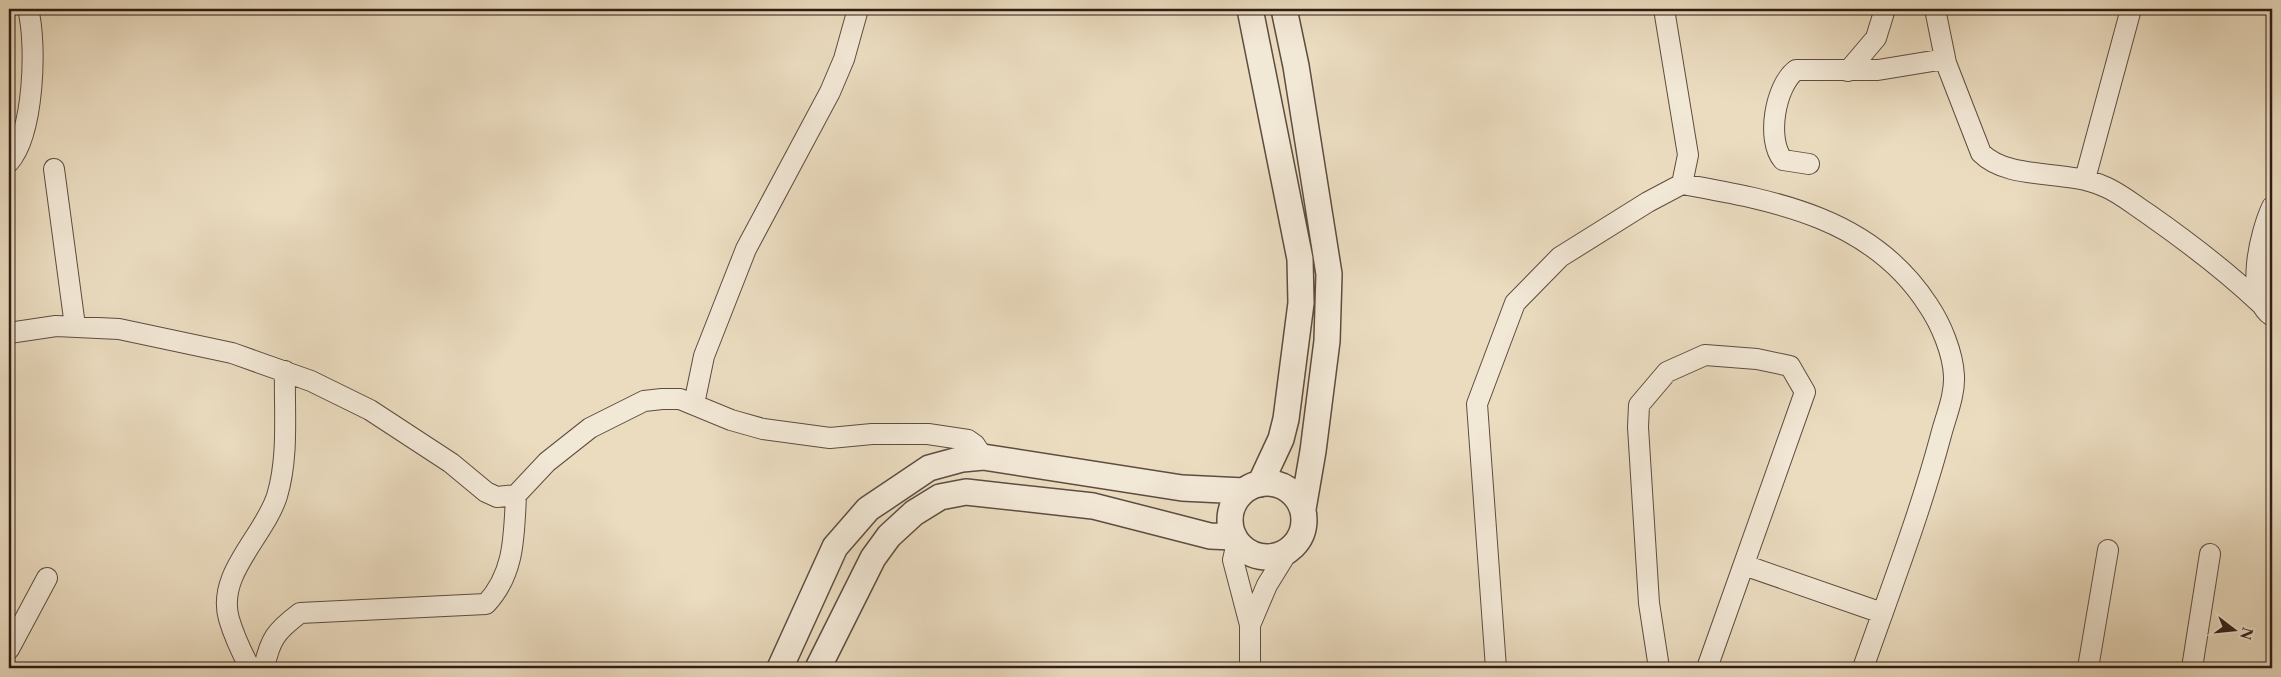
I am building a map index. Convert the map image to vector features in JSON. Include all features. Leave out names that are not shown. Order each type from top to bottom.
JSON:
[{"type":"street","points":[[9,162],[25,127],[33,68],[31,22],[28,9]]},
{"type":"street","points":[[694,404],[704,356],[746,249],[830,92],[844,59],[858,9]]},
{"type":"street","points":[[1250,9],[1300,259],[1302,303],[1286,419],[1281,439],[1252,488],[1232,507],[1231,527],[1236,539],[1248,552],[1261,557],[1275,557],[1288,551]]},
{"type":"street","points":[[1250,624],[1267,585],[1288,551],[1297,543],[1302,532],[1303,510],[1314,451],[1327,341],[1329,274],[1296,66],[1284,9]]},
{"type":"street","points":[[1664,9],[1688,155],[1682,184]]},
{"type":"street","points":[[1848,71],[1876,38],[1885,9]]},
{"type":"street","points":[[1935,9],[1945,59],[1981,153],[1991,162],[2024,171],[2085,180],[2104,186],[2221,266],[2266,310]]},
{"type":"street","points":[[2085,180],[2131,9]]},
{"type":"street","points":[[1809,164],[1788,162],[1778,154],[1774,117],[1783,86],[1796,70],[1878,70],[1945,59]]},
{"type":"street","points":[[54,169],[75,326]]},
{"type":"street","points":[[1496,668],[1477,404],[1515,303],[1560,258],[1648,202],[1682,184],[1758,198],[1809,212],[1869,242],[1908,276],[1941,325],[1954,375],[1953,388],[1936,453],[1863,668]]},
{"type":"street","points":[[2266,310],[2257,288],[2257,260],[2272,207]]},
{"type":"street","points":[[9,334],[56,326],[131,330],[232,353],[311,381],[387,420],[451,463],[486,492],[498,497],[516,495]]},
{"type":"street","points":[[1660,668],[1649,603],[1638,427],[1639,405],[1667,372],[1705,355],[1757,359],[1790,366],[1805,392],[1707,668]]},
{"type":"street","points":[[250,668],[229,620],[226,596],[230,581],[267,519],[277,495],[284,454],[285,371]]},
{"type":"street","points":[[264,668],[269,645],[279,628],[300,613],[486,604],[498,590],[506,574],[513,539],[516,495],[547,462],[590,428],[644,402],[662,398],[680,399],[731,420],[763,429],[830,438],[872,434],[928,434],[968,440],[975,445],[984,457]]},
{"type":"street","points":[[780,668],[835,547],[868,509],[929,468],[962,459],[984,457],[1182,488],[1252,488],[1278,484],[1286,488],[1299,501],[1303,510]]},
{"type":"street","points":[[818,668],[873,558],[889,536],[914,512],[940,497],[966,492],[1093,506],[1210,536],[1236,539]]},
{"type":"street","points":[[1236,539],[1233,560],[1250,624],[1250,668]]},
{"type":"street","points":[[2088,668],[2108,550]]},
{"type":"street","points":[[2192,668],[2210,554]]},
{"type":"street","points":[[1744,564],[1882,613]]},
{"type":"street","points":[[9,649],[47,578]]}]
